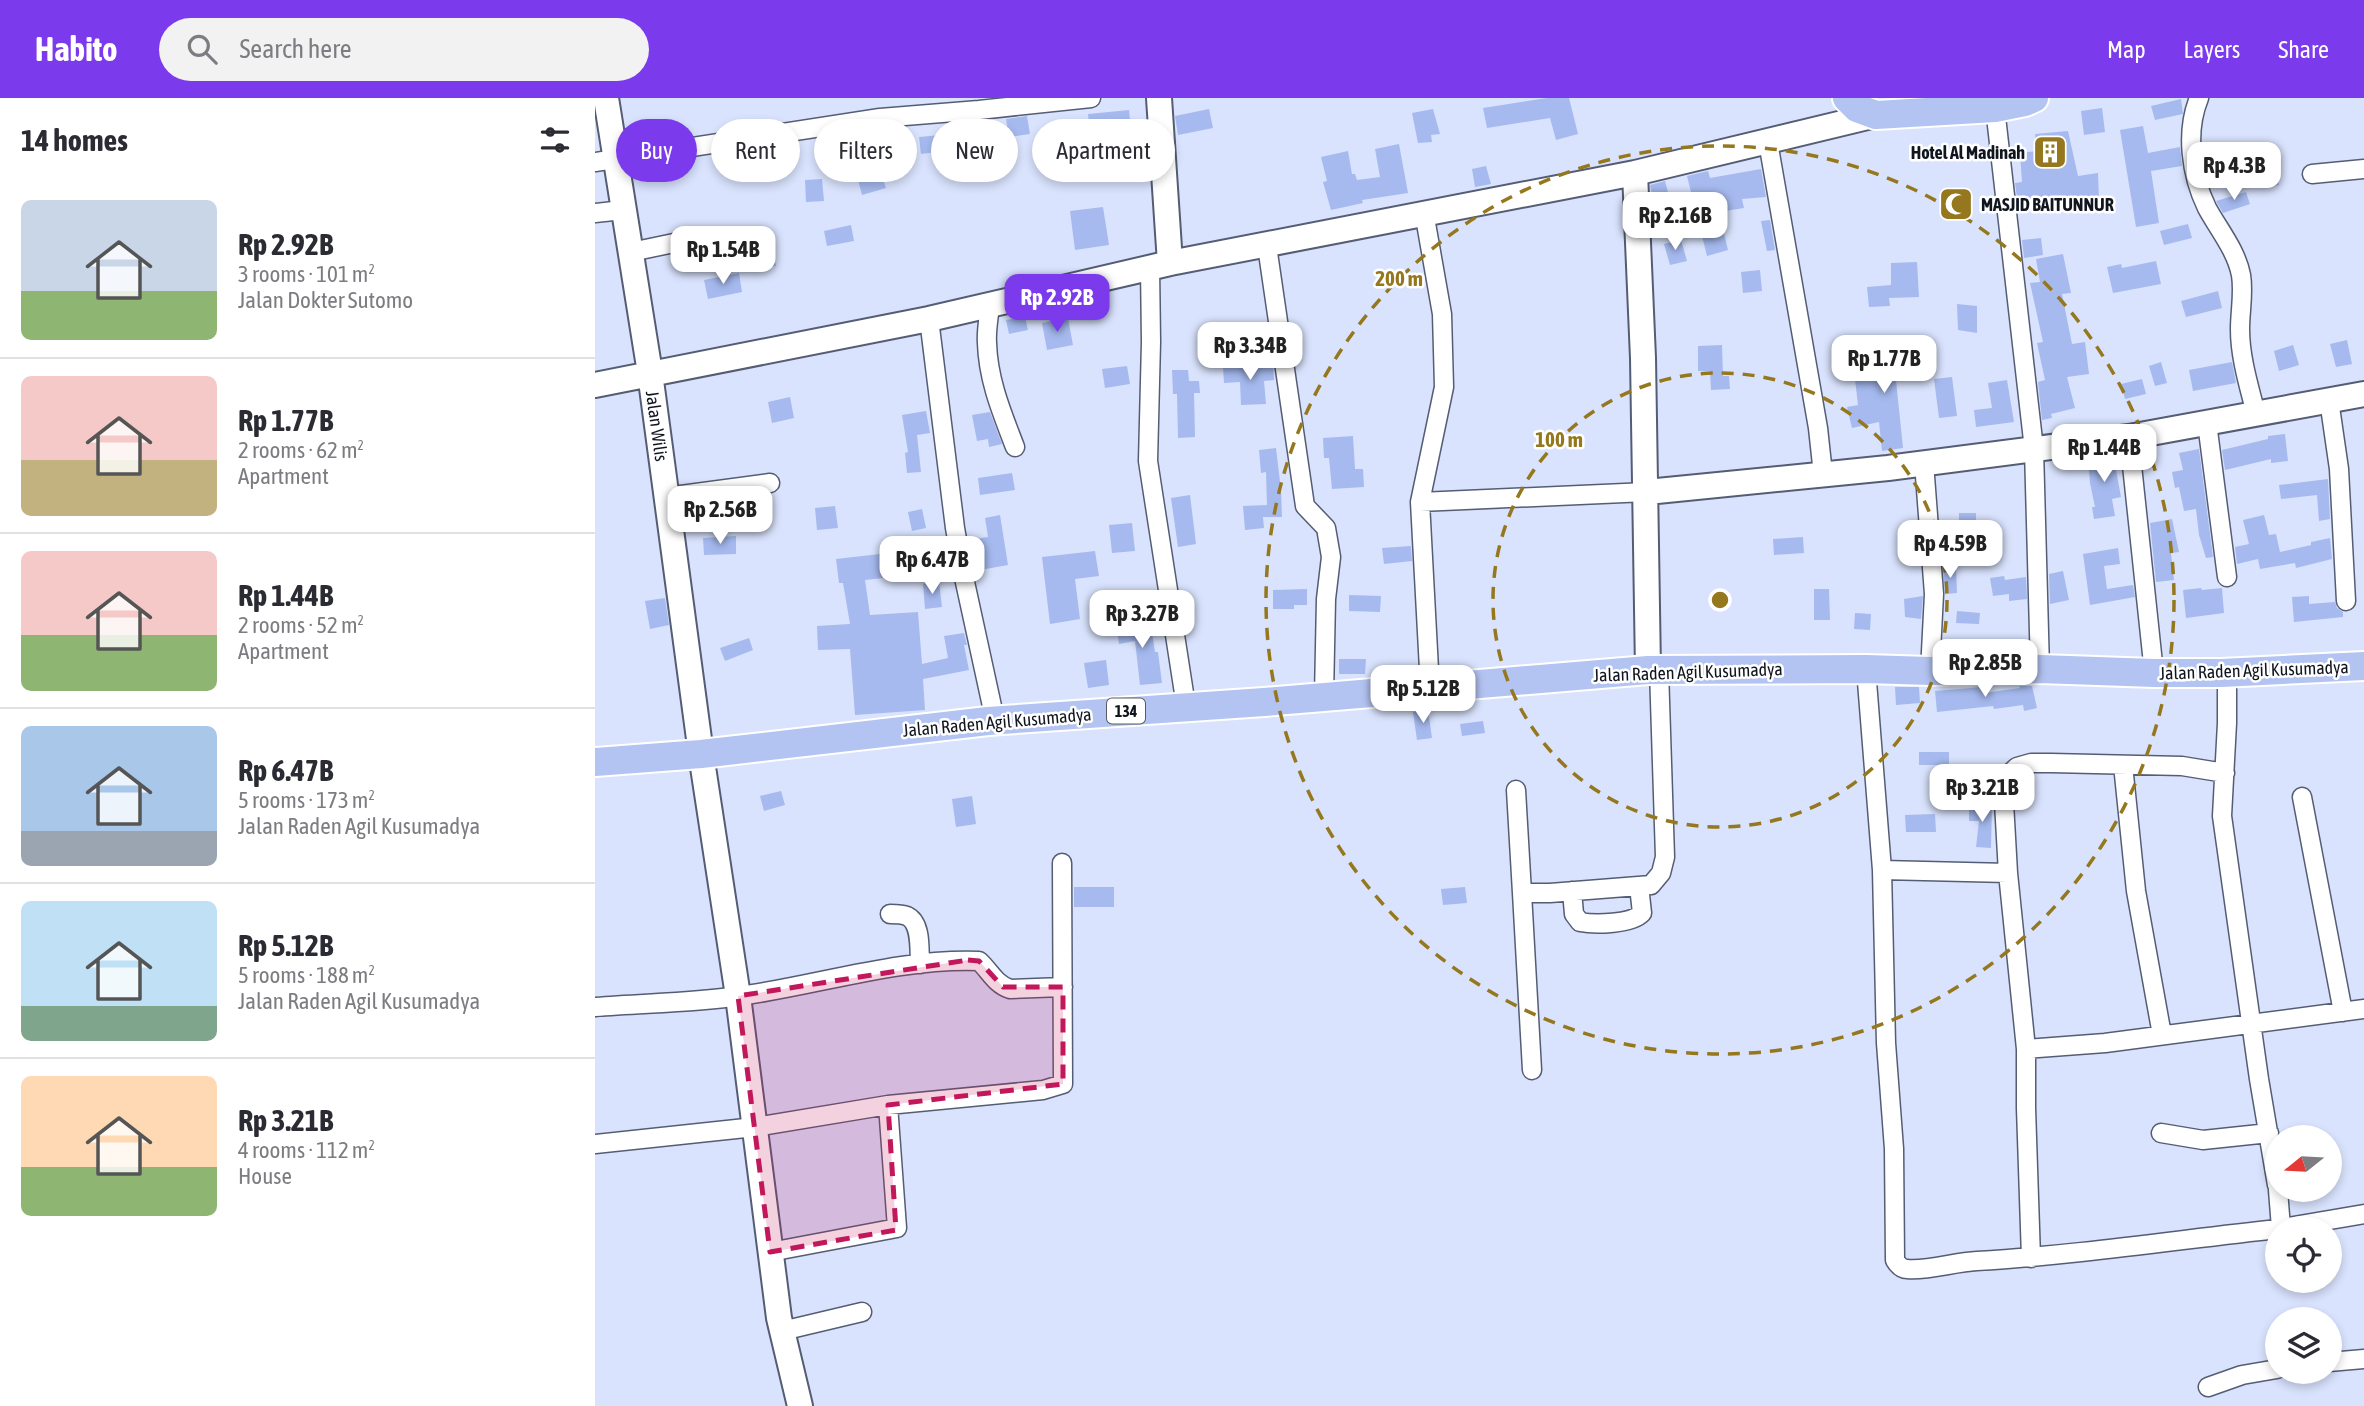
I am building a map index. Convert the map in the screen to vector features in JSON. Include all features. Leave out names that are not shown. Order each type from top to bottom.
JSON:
[{"type":"main road","name":"Jalan Wilis","points":[[606,98],[605,159],[623,209],[650,373],[701,754],[738,996],[770,1252],[782,1331],[800,1406]]},
{"type":"main road","points":[[1159,98],[1160,265]]},
{"type":"main road","points":[[1847,98],[1857,108],[1876,116]]},
{"type":"main road","points":[[595,385],[929,319],[1160,265],[1635,173],[1876,116],[1995,108],[2034,98]]},
{"type":"main road","points":[[1635,173],[1654,670]]},
{"type":"main road","points":[[1647,492],[1924,463],[2129,437],[2364,394]]},
{"type":"main road","name":"Jalan Raden Agil Kusumadya","points":[[595,762],[701,754],[995,720],[1264,702],[1654,670],[2040,669],[2227,673],[2364,666]]},
{"type":"street","points":[[605,159],[880,118],[1091,98]]},
{"type":"street","points":[[2199,98],[2193,114],[2190,140],[2199,187],[2207,207],[2231,247],[2241,274],[2241,341],[2256,414]]},
{"type":"street","points":[[1995,108],[2034,449],[2040,669]]},
{"type":"street","points":[[1769,142],[1818,428],[1823,474]]},
{"type":"street","points":[[2312,174],[2364,169]]},
{"type":"street","points":[[595,213],[623,209]]},
{"type":"street","points":[[1424,212],[1442,314],[1444,387],[1420,502],[1430,688]]},
{"type":"street","points":[[631,252],[693,239]]},
{"type":"street","points":[[1266,246],[1305,506],[1326,528],[1329,536],[1331,557],[1326,599],[1324,696]]},
{"type":"street","points":[[1160,265],[1151,342],[1148,461],[1186,706]]},
{"type":"street","points":[[990,304],[987,342],[992,383],[1015,447]]},
{"type":"street","points":[[929,319],[955,528],[995,720]]},
{"type":"street","points":[[2329,400],[2339,469],[2346,601]]},
{"type":"street","points":[[2207,424],[2227,577]]},
{"type":"street","points":[[2129,437],[2154,673]]},
{"type":"street","points":[[1924,463],[1934,594],[1930,671]]},
{"type":"street","points":[[666,497],[770,483]]},
{"type":"street","points":[[1420,502],[1647,492]]},
{"type":"street","points":[[1866,669],[1882,870],[1886,1043],[1894,1149],[1895,1260],[1901,1268],[1906,1269],[2031,1258],[2265,1231]]},
{"type":"street","points":[[1522,893],[1651,886],[1657,880],[1665,857],[1654,670]]},
{"type":"street","points":[[2227,673],[2222,816],[2268,1125]]},
{"type":"street","points":[[2031,1258],[2026,1049],[2008,873],[2004,778],[2010,771],[2031,763],[2182,766],[2225,773]]},
{"type":"street","points":[[2123,765],[2136,891],[2162,1035]]},
{"type":"street","points":[[1516,790],[1532,1070]]},
{"type":"street","points":[[2302,797],[2343,1012]]},
{"type":"street","points":[[595,1144],[755,1127],[888,1105],[1043,1090],[1063,1084],[1065,1047],[1062,863]]},
{"type":"street","points":[[1882,870],[2008,873]]},
{"type":"street","points":[[1572,891],[1574,914],[1580,922],[1628,921],[1642,913],[1639,886]]},
{"type":"street","points":[[890,914],[907,916],[913,922],[920,964]]},
{"type":"street","points":[[595,1007],[738,996],[920,964],[979,961],[1003,987],[1063,987]]},
{"type":"street","points":[[2026,1049],[2105,1043],[2364,1009]]},
{"type":"street","points":[[770,1252],[897,1228],[888,1105]]},
{"type":"street","points":[[2161,1133],[2203,1140],[2265,1133]]},
{"type":"street","points":[[2342,1218],[2364,1214]]},
{"type":"street","points":[[782,1331],[862,1312]]},
{"type":"street","points":[[2342,1361],[2364,1359]]},
{"type":"street","points":[[2208,1387],[2242,1375],[2265,1371]]},
{"type":"highlighted area","points":[[968,960],[979,961],[1003,987],[1063,987],[1063,1084],[888,1105],[896,1230],[770,1252],[738,996]]},
{"type":"building","points":[[1547,98],[1569,98],[1578,134],[1556,140],[1550,118],[1487,128],[1483,108]]},
{"type":"building","points":[[2181,99],[2183,114],[2155,120],[2151,106]]},
{"type":"building","points":[[2102,108],[2105,132],[2084,135],[2081,111]]},
{"type":"building","points":[[1209,109],[1213,128],[1178,135],[1175,116]]},
{"type":"building","points":[[1433,109],[1440,134],[1431,135],[1432,142],[1418,143],[1412,113]]},
{"type":"building","points":[[1129,110],[1130,119],[1089,119],[1088,114]]},
{"type":"building","points":[[1027,116],[1030,134],[1018,136],[1018,119],[1006,119]]},
{"type":"building","points":[[2143,126],[2148,153],[2180,147],[2182,166],[2151,171],[2159,223],[2136,227],[2120,130]]},
{"type":"building","points":[[2068,131],[2078,176],[2098,173],[2099,201],[2018,206],[2015,183],[2022,182],[2020,153],[2037,151],[2035,134]]},
{"type":"building","points":[[931,136],[931,153],[921,154],[919,137]]},
{"type":"building","points":[[1399,144],[1408,193],[1362,200],[1363,203],[1331,210],[1323,182],[1327,181],[1321,157],[1348,151],[1352,174],[1355,174],[1357,180],[1380,177],[1375,149]]},
{"type":"building","points":[[2273,161],[2279,185],[2265,188],[2259,164]]},
{"type":"building","points":[[1486,166],[1491,184],[1475,187],[1472,169]]},
{"type":"building","points":[[1761,169],[1766,197],[1742,199],[1744,208],[1719,212],[1728,250],[1707,256],[1687,176],[1708,171],[1710,178]]},
{"type":"building","points":[[805,180],[822,182],[824,201],[806,202]]},
{"type":"building","points":[[1665,181],[1669,196],[1665,197],[1671,216],[1658,220],[1650,185]]},
{"type":"building","points":[[859,182],[884,182],[886,188],[862,195]]},
{"type":"building","points":[[2246,192],[2250,204],[2223,213],[2216,201]]},
{"type":"building","points":[[1103,207],[1109,245],[1075,250],[1070,211]]},
{"type":"building","points":[[1770,220],[1775,250],[1767,251],[1761,221]]},
{"type":"building","points":[[2188,224],[2192,238],[2164,245],[2160,231]]},
{"type":"building","points":[[851,225],[854,241],[827,246],[824,231]]},
{"type":"building","points":[[2041,238],[2043,255],[2024,258],[2022,240]]},
{"type":"building","points":[[1681,240],[1687,261],[1670,265],[1664,244]]},
{"type":"building","points":[[773,249],[776,266],[752,270],[749,253]]},
{"type":"building","points":[[2063,254],[2071,293],[2062,294],[2072,344],[2085,342],[2089,374],[2067,377],[2075,408],[2051,414],[2052,418],[2042,420],[2038,382],[2045,380],[2037,343],[2043,342],[2030,283],[2040,282],[2036,259]]},
{"type":"building","points":[[2156,261],[2161,284],[2113,293],[2107,267],[2121,264],[2122,268]]},
{"type":"building","points":[[1917,262],[1919,297],[1889,298],[1890,306],[1869,307],[1867,287],[1891,285],[1891,263]]},
{"type":"building","points":[[1760,270],[1762,291],[1743,293],[1741,272]]},
{"type":"building","points":[[739,273],[742,292],[708,299],[704,280]]},
{"type":"building","points":[[2218,291],[2222,308],[2186,317],[2181,301]]},
{"type":"building","points":[[1957,304],[1977,306],[1977,333],[1958,330]]},
{"type":"building","points":[[1025,317],[1028,330],[1009,334],[1006,320]]},
{"type":"building","points":[[1068,318],[1073,345],[1047,350],[1042,323]]},
{"type":"building","points":[[2347,340],[2352,364],[2336,367],[2330,344]]},
{"type":"building","points":[[1722,345],[1723,376],[1729,376],[1730,389],[1711,390],[1710,371],[1698,371],[1698,346]]},
{"type":"building","points":[[2293,345],[2299,365],[2279,371],[2274,351]]},
{"type":"building","points":[[1929,355],[1931,377],[1896,380],[1903,448],[1882,451],[1879,422],[1852,428],[1847,407],[1858,405],[1853,362]]},
{"type":"building","points":[[2161,362],[2167,383],[2155,386],[2149,366]]},
{"type":"building","points":[[2232,362],[2236,383],[2193,391],[2189,370]]},
{"type":"building","points":[[1273,365],[1274,380],[1264,381],[1266,404],[1241,405],[1240,382],[1224,383],[1223,367]]},
{"type":"building","points":[[1127,366],[1130,384],[1105,388],[1102,369]]},
{"type":"building","points":[[1172,370],[1188,370],[1189,381],[1199,381],[1200,393],[1194,393],[1195,437],[1178,438],[1177,394],[1173,394]]},
{"type":"building","points":[[1952,377],[1957,416],[1939,418],[1934,379]]},
{"type":"building","points":[[2142,379],[2146,394],[2125,399],[2121,384]]},
{"type":"building","points":[[2007,380],[2014,422],[1976,427],[1974,410],[1992,408],[1988,383]]},
{"type":"building","points":[[790,397],[794,418],[772,423],[768,402]]},
{"type":"building","points":[[926,411],[930,433],[917,435],[921,472],[907,473],[905,453],[908,452],[902,415]]},
{"type":"building","points":[[990,412],[1002,444],[989,447],[988,439],[977,441],[972,415]]},
{"type":"building","points":[[2285,434],[2288,461],[2271,463],[2271,459],[2225,470],[2222,450],[2268,439],[2268,436]]},
{"type":"building","points":[[1353,436],[1355,469],[1363,469],[1364,487],[1332,489],[1329,458],[1324,458],[1323,438]]},
{"type":"building","points":[[1276,448],[1282,517],[1263,517],[1264,528],[1245,530],[1243,506],[1267,505],[1266,472],[1261,473],[1259,450]]},
{"type":"building","points":[[2199,449],[2213,557],[2206,558],[2199,535],[2196,509],[2184,511],[2179,487],[2175,488],[2172,472],[2183,470],[2179,453]]},
{"type":"building","points":[[2119,453],[2121,469],[2116,470],[2121,497],[2112,499],[2115,516],[2094,519],[2092,507],[2095,507],[2088,457]]},
{"type":"building","points":[[1012,473],[1015,490],[980,495],[978,478]]},
{"type":"building","points":[[2328,479],[2330,519],[2319,521],[2317,495],[2281,499],[2279,485]]},
{"type":"building","points":[[1190,495],[1196,544],[1178,547],[1171,498]]},
{"type":"building","points":[[835,506],[838,528],[817,530],[815,508]]},
{"type":"building","points":[[922,509],[926,528],[912,531],[908,512]]},
{"type":"building","points":[[1959,513],[1976,513],[1976,535],[1959,534]]},
{"type":"building","points":[[1000,515],[1008,565],[980,570],[975,539],[988,537],[985,518]]},
{"type":"building","points":[[2264,515],[2269,535],[2276,534],[2280,552],[2330,538],[2332,559],[2296,568],[2295,563],[2260,569],[2258,559],[2237,564],[2235,547],[2249,544],[2243,520]]},
{"type":"building","points":[[2172,519],[2179,552],[2171,553],[2174,580],[2156,582],[2150,523]]},
{"type":"building","points":[[1132,523],[1135,551],[1112,553],[1109,525]]},
{"type":"building","points":[[736,536],[736,554],[704,555],[703,538]]},
{"type":"building","points":[[1803,537],[1804,553],[1774,555],[1773,539]]},
{"type":"building","points":[[1411,546],[1412,561],[1384,564],[1382,548]]},
{"type":"building","points":[[2118,548],[2120,564],[2104,566],[2107,589],[2133,585],[2135,597],[2090,605],[2083,554]]},
{"type":"building","points":[[1095,551],[1099,576],[1075,579],[1080,619],[1050,624],[1042,557]]},
{"type":"building","points":[[880,554],[883,578],[865,580],[870,615],[918,612],[922,664],[948,658],[944,636],[964,633],[969,670],[923,679],[925,710],[855,715],[850,649],[818,650],[817,626],[850,624],[843,583],[839,583],[836,559]]},
{"type":"building","points":[[1956,567],[1957,593],[1945,594],[1943,568]]},
{"type":"building","points":[[2063,571],[2069,600],[2050,604],[2049,574]]},
{"type":"building","points":[[2004,576],[2005,580],[2026,577],[2027,599],[2009,601],[2009,594],[1993,596],[1990,578]]},
{"type":"building","points":[[939,582],[942,607],[925,609],[923,584]]},
{"type":"building","points":[[2222,588],[2224,613],[2186,618],[2183,590]]},
{"type":"building","points":[[1307,589],[1307,605],[1294,605],[1294,609],[1273,609],[1273,590]]},
{"type":"building","points":[[1814,589],[1829,589],[1830,620],[1814,620]]},
{"type":"building","points":[[1349,595],[1381,596],[1380,612],[1349,611]]},
{"type":"building","points":[[1923,596],[1921,619],[1905,617],[1904,599]]},
{"type":"building","points":[[2309,596],[2309,604],[2335,602],[2337,608],[2343,612],[2343,617],[2294,622],[2292,597]]},
{"type":"building","points":[[665,598],[669,625],[650,629],[645,601]]},
{"type":"building","points":[[1957,611],[1980,613],[1979,624],[1956,623]]},
{"type":"building","points":[[1855,613],[1871,614],[1870,630],[1854,629]]},
{"type":"building","points":[[1150,620],[1162,683],[1140,685],[1135,641],[1119,644],[1116,625]]},
{"type":"building","points":[[749,638],[753,650],[725,661],[720,648]]},
{"type":"building","points":[[1339,659],[1366,659],[1365,674],[1339,674]]},
{"type":"building","points":[[1106,660],[1109,685],[1088,688],[1084,663]]},
{"type":"building","points":[[2019,686],[2032,686],[2037,708],[2024,711],[2023,705],[1994,709],[1993,706],[1937,712],[1935,691],[1983,687],[1984,693],[2020,688]]},
{"type":"building","points":[[1895,687],[1919,687],[1920,703],[1896,705]]},
{"type":"building","points":[[1428,710],[1432,738],[1417,740],[1413,712]]},
{"type":"building","points":[[1483,721],[1485,733],[1462,736],[1460,724]]},
{"type":"building","points":[[1919,752],[1949,752],[1949,765],[1919,765]]},
{"type":"building","points":[[781,791],[785,805],[764,811],[760,796]]},
{"type":"building","points":[[972,796],[976,824],[956,827],[952,799]]},
{"type":"building","points":[[1969,805],[1992,805],[1991,848],[1976,847],[1979,821],[1969,821]]},
{"type":"building","points":[[1935,814],[1936,832],[1906,832],[1905,815]]},
{"type":"building","points":[[1074,887],[1114,887],[1114,907],[1074,907]]},
{"type":"building","points":[[1465,887],[1467,903],[1443,905],[1441,889]]},
{"type":"place","name":"Hotel Al Madinah","points":[[2050,152]]},
{"type":"place","name":"MASJID BAITUNNUR","points":[[1956,204]]}]
